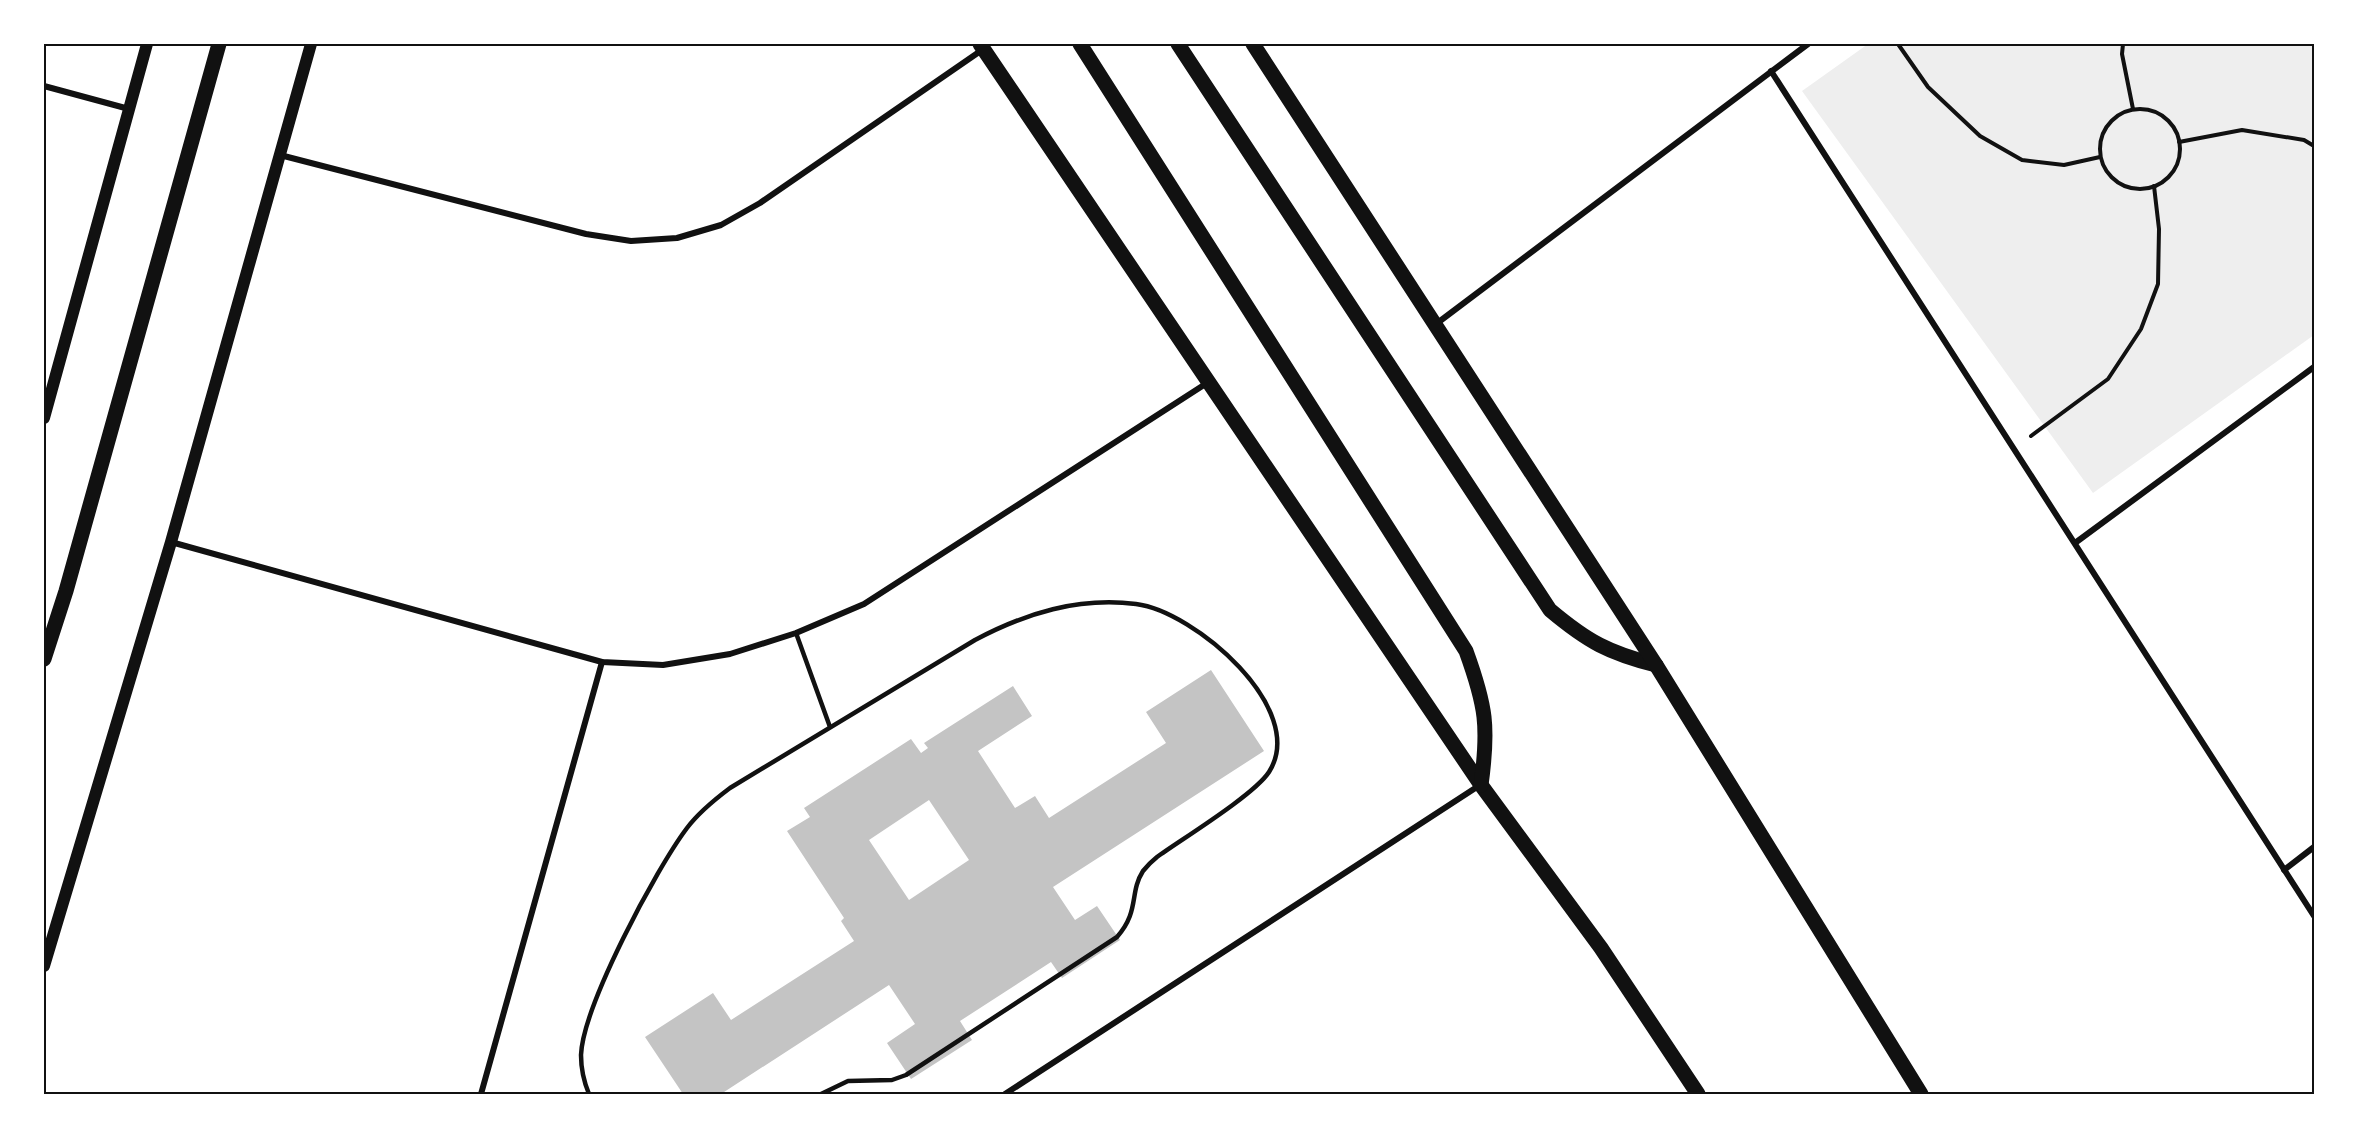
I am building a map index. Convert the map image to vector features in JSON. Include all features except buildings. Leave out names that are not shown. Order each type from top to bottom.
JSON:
[{"type":"main road","points":[[44,418],[147,44]]},
{"type":"main road","points":[[44,659],[66,591],[219,44]]},
{"type":"main road","points":[[44,966],[171,542],[311,44]]},
{"type":"main road","points":[[1080,44],[1466,651],[1482,694],[1487,739],[1481,785]]},
{"type":"main road","points":[[1178,44],[1550,610],[1581,636],[1617,655],[1656,664]]},
{"type":"main road","points":[[1253,44],[1656,664],[1921,1095]]},
{"type":"main road","points":[[982,46],[1481,785],[1601,948],[1698,1095]]},
{"type":"street","points":[[1435,324],[1808,44]]},
{"type":"street","points":[[280,155],[586,234],[631,241],[677,237],[720,225],[760,203],[982,46]]},
{"type":"street","points":[[1772,71],[2314,916]]},
{"type":"street","points":[[44,87],[129,109]]},
{"type":"street","points":[[2075,543],[2314,367]]},
{"type":"street","points":[[171,542],[602,662],[663,665],[730,654],[796,633],[864,604],[1209,382]]},
{"type":"street","points":[[481,1095],[602,662]]},
{"type":"street","points":[[1005,1095],[1481,785]]},
{"type":"street","points":[[2284,870],[2314,848]]},
{"type":"lane","points":[[590,1095],[584,1081],[581,1054],[586,1027],[618,948],[670,853],[686,830],[712,802],[730,788],[1008,622],[1047,609],[1100,601],[1139,604],[1176,616],[1205,634],[1241,666],[1276,728],[1277,750],[1269,772],[1253,789],[1157,857],[1143,870],[1137,885],[1134,908],[1127,925],[1117,937],[906,1075],[892,1080],[848,1081],[820,1095]]},
{"type":"lane","points":[[796,633],[830,727]]},
{"type":"path","points":[[1898,44],[1928,87],[1980,136],[2022,160],[2064,165],[2100,157]]},
{"type":"path","points":[[2123,44],[2122,54],[2133,109]]},
{"type":"path","points":[[2133,109],[2148,110],[2163,116],[2174,127],[2180,142],[2180,156],[2175,169],[2166,179],[2154,186],[2140,189],[2126,187],[2114,180],[2105,170],[2100,157],[2100,140],[2106,126],[2118,115],[2133,109]]},
{"type":"path","points":[[2180,142],[2242,130],[2304,140],[2314,146]]},
{"type":"path","points":[[2014,448],[2108,380],[2141,329],[2158,284],[2159,229],[2154,186]]},
{"type":"shaded area","points":[[1868,44],[2314,44],[2314,335],[2093,493],[1802,91]]}]
